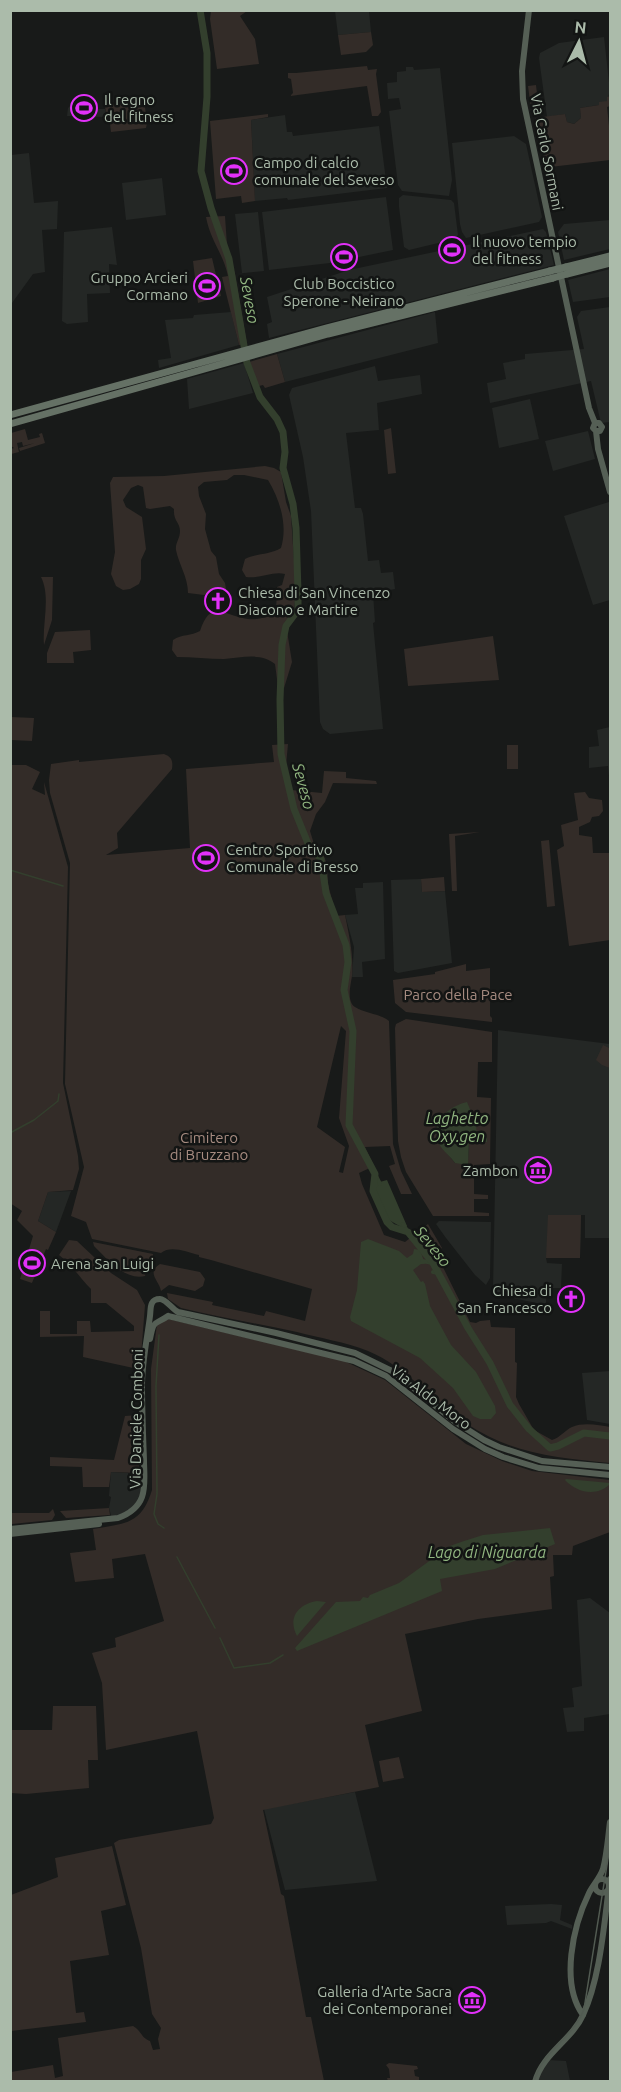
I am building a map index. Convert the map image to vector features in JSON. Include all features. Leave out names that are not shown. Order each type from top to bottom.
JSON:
[{"type":"highway","points":[[567,271],[610,256]]},
{"type":"highway","points":[[10,424],[248,352],[567,271],[610,263]]},
{"type":"highway","points":[[10,415],[239,355]]},
{"type":"main road","name":"Via Carlo Sormani","points":[[529,10],[522,71],[523,99],[589,408],[595,423],[599,423],[602,427],[600,431],[596,431],[598,449],[610,492]]},
{"type":"main road","points":[[158,1300],[165,1300],[170,1308],[168,1316],[157,1319],[151,1314],[151,1305],[158,1300]]},
{"type":"main road","name":"Via Aldo Moro","points":[[170,1308],[178,1312],[286,1335],[355,1353],[394,1372],[462,1426],[499,1447],[542,1461],[610,1467]]},
{"type":"main road","name":"Via Daniele Comboni","points":[[62,1526],[121,1517],[134,1509],[142,1497],[144,1487],[142,1371],[151,1314]]},
{"type":"main road","name":"Via Aldo Moro","points":[[168,1316],[354,1361],[386,1376],[453,1429],[494,1453],[539,1468],[610,1475]]},
{"type":"main road","name":"Via Daniele Comboni","points":[[62,1526],[122,1521],[135,1514],[145,1500],[148,1485],[147,1363],[151,1335],[157,1319]]},
{"type":"main road","points":[[10,1529],[62,1526]]},
{"type":"main road","points":[[10,1534],[62,1526]]},
{"type":"main road","points":[[583,2015],[574,1996],[570,1970],[577,1924],[604,1864],[610,1822]]},
{"type":"main road","points":[[596,1882],[605,1879],[610,1883]]},
{"type":"main road","points":[[596,1882],[596,1888],[600,1892],[606,1892],[610,1883]]},
{"type":"main road","points":[[535,2082],[547,2059],[583,2015],[596,1971],[610,1883]]},
{"type":"shaded area","points":[[335,11],[369,11],[371,32],[338,35]]},
{"type":"shaded area","points":[[604,37],[610,91],[607,101],[599,105],[580,108],[581,118],[574,124],[567,122],[565,114],[547,117],[540,53],[559,43]]},
{"type":"shaded area","points":[[406,67],[413,67],[414,70],[440,68],[452,180],[449,196],[402,191],[398,185],[389,111],[401,109],[399,98],[388,99],[387,83],[397,82],[397,72],[406,71]]},
{"type":"shaded area","points":[[93,99],[95,109],[105,109],[106,117],[67,116],[68,108],[73,103]]},
{"type":"shaded area","points":[[285,115],[287,132],[292,132],[293,136],[379,126],[387,188],[288,200],[287,198],[255,201],[251,120]]},
{"type":"shaded area","points":[[514,136],[526,144],[542,217],[539,222],[466,238],[460,224],[452,143]]},
{"type":"shaded area","points":[[29,153],[34,203],[58,201],[57,229],[42,230],[45,272],[33,274],[12,303],[11,155]]},
{"type":"shaded area","points":[[162,178],[166,215],[126,220],[122,183]]},
{"type":"shaded area","points":[[403,195],[451,200],[454,203],[458,235],[455,239],[409,250],[404,247],[399,207],[399,198]]},
{"type":"shaded area","points":[[386,197],[393,250],[330,263],[269,270],[262,212]]},
{"type":"shaded area","points":[[258,212],[264,271],[235,274],[242,273],[235,214]]},
{"type":"shaded area","points":[[610,220],[610,249],[564,260],[558,232],[564,224]]},
{"type":"shaded area","points":[[112,227],[117,265],[109,264],[110,293],[87,294],[88,322],[67,324],[62,321],[64,232]]},
{"type":"shaded area","points":[[543,229],[546,232],[554,265],[269,338],[267,324],[272,322],[267,297],[349,270]]},
{"type":"shaded area","points":[[610,269],[610,297],[573,302],[568,280]]},
{"type":"shaded area","points":[[610,307],[610,422],[601,423],[591,381],[490,403],[487,383],[506,379],[503,363],[525,359],[525,354],[584,349],[577,317],[581,311]]},
{"type":"shaded area","points":[[231,312],[239,345],[159,368],[158,360],[171,358],[165,320]]},
{"type":"shaded area","points":[[435,312],[438,343],[285,382],[277,354]]},
{"type":"shaded area","points":[[244,363],[253,393],[189,409],[187,379]]},
{"type":"shaded area","points":[[375,366],[378,381],[420,375],[422,394],[377,403],[379,430],[346,433],[355,508],[361,508],[363,514],[368,561],[379,560],[381,573],[393,572],[395,589],[373,593],[375,622],[373,623],[383,729],[330,734],[323,729],[320,722],[311,511],[303,457],[289,395],[292,388]]},
{"type":"shaded area","points":[[530,399],[539,439],[499,448],[492,408]]},
{"type":"shaded area","points":[[588,431],[595,459],[553,471],[545,441]]},
{"type":"shaded area","points":[[609,502],[610,600],[593,605],[564,516]]},
{"type":"shaded area","points":[[610,727],[609,776],[608,766],[589,768],[589,747],[599,746],[597,730]]},
{"type":"shaded area","points":[[421,879],[422,892],[445,891],[452,963],[398,973],[394,971],[391,880]]},
{"type":"shaded area","points":[[383,882],[385,959],[362,962],[363,977],[352,977],[354,947],[345,915],[358,914],[355,888],[363,888],[363,883]]},
{"type":"shaded area","points":[[498,1030],[610,1044],[610,1238],[585,1238],[585,1215],[581,1215],[580,1258],[546,1258],[547,1263],[562,1264],[561,1288],[546,1288],[546,1305],[508,1297],[493,1290]]},
{"type":"shaded area","points":[[71,1191],[56,1232],[38,1221],[48,1192]]},
{"type":"shaded area","points":[[439,1221],[491,1222],[490,1278],[486,1285],[475,1275],[446,1238],[436,1224]]},
{"type":"shaded area","points":[[610,1371],[610,1424],[587,1420],[582,1373]]},
{"type":"shaded area","points":[[111,1472],[128,1473],[128,1482],[144,1481],[137,1506],[112,1519],[109,1508]]},
{"type":"shaded area","points":[[590,1598],[610,1613],[610,1714],[584,1718],[584,1731],[567,1732],[563,1708],[574,1707],[572,1688],[582,1686],[577,1600]]},
{"type":"shaded area","points":[[355,1792],[377,1881],[285,1890],[264,1809]]},
{"type":"shaded area","points":[[562,1905],[560,1920],[572,1925],[572,1929],[551,1921],[507,1925],[505,1906]]},
{"type":"shaded area","points":[[548,2060],[566,2061],[570,2081],[536,2082]]},
{"type":"green space","points":[[211,11],[247,11],[240,16],[255,39],[259,64],[217,69],[210,19]]},
{"type":"green space","points":[[371,32],[373,45],[366,52],[341,55],[338,35]]},
{"type":"green space","points":[[367,66],[368,70],[377,69],[381,112],[378,116],[372,116],[367,86],[290,96],[293,93],[288,73]]},
{"type":"green space","points":[[536,85],[539,111],[537,115],[532,116],[528,86]]},
{"type":"green space","points":[[610,96],[610,106],[607,107],[610,160],[550,167],[545,164],[535,118],[565,114],[567,122],[574,124],[581,118],[580,108],[599,105],[599,102],[607,101],[607,97]]},
{"type":"green space","points":[[144,99],[146,128],[111,132],[105,105]]},
{"type":"green space","name":"Campo di calcio comunale del Seveso","points":[[268,114],[268,117],[251,120],[255,201],[242,203],[241,196],[216,199],[210,121]]},
{"type":"green space","points":[[225,216],[227,245],[235,274],[247,344],[239,345],[222,277],[228,276],[210,233],[206,217]]},
{"type":"green space","name":"Gruppo Arcieri Cormano","points":[[212,258],[221,296],[198,303],[193,261]]},
{"type":"green space","points":[[277,354],[285,382],[265,388],[263,385],[259,386],[249,362]]},
{"type":"green space","points":[[391,428],[396,473],[388,474],[384,430]]},
{"type":"green space","points":[[25,429],[28,440],[40,437],[39,434],[42,433],[45,443],[20,451],[19,448],[35,443],[23,446],[22,442],[17,443],[19,452],[11,454],[11,449],[14,448],[11,446],[11,433]]},
{"type":"green space","points":[[265,466],[281,472],[291,516],[296,590],[293,620],[287,631],[292,662],[284,688],[278,687],[275,664],[269,660],[251,657],[224,659],[177,657],[172,650],[173,640],[200,631],[209,614],[214,612],[252,619],[276,613],[277,587],[282,585],[285,574],[246,577],[242,570],[245,559],[281,548],[284,530],[282,513],[268,480],[234,475],[227,480],[204,482],[198,487],[206,514],[205,529],[211,551],[216,557],[219,574],[226,589],[204,595],[188,593],[187,582],[176,550],[180,531],[174,509],[170,506],[146,508],[143,487],[138,485],[131,488],[123,500],[126,507],[142,517],[146,549],[141,560],[141,579],[139,584],[123,590],[116,586],[111,574],[115,552],[110,483],[113,477],[164,476]]},
{"type":"green space","points":[[41,577],[53,577],[52,620],[44,645],[46,602]]},
{"type":"green space","points":[[90,630],[91,650],[73,652],[74,663],[47,663],[47,653],[55,632]]},
{"type":"green space","points":[[493,636],[499,680],[408,686],[404,649]]},
{"type":"green space","points":[[11,717],[34,718],[32,741],[11,740]]},
{"type":"green space","name":"Cimitero di Bruzzano","points":[[288,744],[285,777],[288,777],[291,790],[322,793],[324,771],[346,772],[346,778],[376,781],[377,784],[333,783],[325,802],[316,814],[310,831],[314,844],[322,852],[327,864],[328,884],[336,916],[345,915],[351,946],[352,1004],[389,1021],[393,1144],[401,1171],[412,1194],[401,1194],[389,1166],[395,1164],[390,1146],[365,1147],[374,1166],[359,1173],[384,1235],[405,1242],[428,1224],[442,1248],[436,1253],[470,1322],[490,1320],[491,1327],[515,1328],[516,1397],[534,1430],[552,1440],[576,1425],[591,1424],[610,1427],[610,1463],[536,1453],[501,1442],[467,1424],[395,1366],[368,1351],[297,1332],[181,1308],[168,1299],[167,1293],[213,1302],[212,1305],[264,1316],[266,1311],[305,1321],[312,1289],[184,1251],[174,1249],[161,1253],[92,1239],[86,1222],[71,1216],[84,1167],[65,1084],[70,863],[50,793],[51,764],[164,754],[169,756],[172,769],[117,833],[118,848],[106,855],[190,848],[186,769],[274,762],[272,745]],"holes":[[[341,1026],[346,1031],[339,1118],[349,1146],[343,1173],[339,1172],[345,1147],[317,1127]]]},
{"type":"green space","points":[[507,745],[518,745],[518,769],[507,769]]},
{"type":"green space","points":[[10,765],[26,765],[40,772],[32,789],[45,795],[44,782],[68,867],[63,1083],[79,1169],[73,1190],[48,1192],[38,1221],[56,1232],[48,1250],[46,1249],[32,1283],[20,1279],[33,1236],[17,1220],[22,1211],[10,1203]]},
{"type":"green space","points":[[585,792],[589,798],[602,800],[603,811],[599,816],[592,817],[590,822],[579,827],[579,835],[592,837],[593,853],[610,853],[610,940],[569,946],[557,850],[564,846],[561,825],[578,820],[574,793]]},
{"type":"green space","points":[[480,832],[455,836],[457,891],[452,891],[449,834]]},
{"type":"green space","points":[[549,840],[555,906],[547,907],[541,841]]},
{"type":"green space","points":[[444,877],[445,891],[422,892],[421,879]]},
{"type":"green space","name":"Parco della Pace","points":[[466,964],[466,971],[490,968],[492,1022],[406,1012],[395,1003],[393,980],[435,974],[435,972]]},
{"type":"green space","points":[[406,1019],[492,1032],[492,1062],[478,1062],[477,1097],[491,1098],[490,1164],[474,1165],[474,1194],[488,1195],[488,1199],[474,1199],[474,1212],[489,1213],[489,1216],[433,1216],[406,1172],[398,1141],[396,1024]],"holes":[[[477,1138],[469,1142],[468,1160],[455,1163],[443,1148]]]},
{"type":"green space","points":[[603,1045],[609,1048],[610,1068],[596,1060]]},
{"type":"green space","points":[[548,1215],[581,1215],[580,1258],[546,1258]]},
{"type":"green space","points":[[69,1240],[77,1241],[111,1273],[137,1290],[145,1305],[140,1369],[139,1473],[111,1472],[109,1487],[83,1487],[82,1467],[50,1466],[50,1457],[114,1460],[125,1416],[139,1415],[138,1369],[83,1357],[84,1336],[40,1337],[40,1311],[50,1311],[50,1334],[77,1334],[77,1321],[90,1321],[91,1332],[134,1331],[134,1326],[106,1303],[91,1303],[91,1289],[59,1255]]},
{"type":"green space","points":[[93,1242],[153,1254],[153,1259],[148,1264],[145,1276],[130,1275],[111,1263],[94,1246]]},
{"type":"green space","points":[[160,1264],[200,1272],[205,1279],[203,1286],[195,1291],[169,1285],[161,1291],[154,1274],[154,1270]]},
{"type":"green space","points":[[168,1319],[344,1361],[385,1380],[466,1444],[502,1461],[532,1471],[610,1480],[610,1532],[573,1546],[572,1555],[553,1555],[554,1576],[550,1577],[552,1609],[478,1619],[405,1634],[422,1711],[365,1725],[379,1787],[263,1810],[281,1894],[284,1896],[306,2017],[311,2017],[324,2081],[11,2082],[11,2072],[53,2065],[55,2078],[63,2076],[58,2038],[133,2026],[150,2041],[153,2050],[160,2049],[158,2039],[161,2028],[152,2014],[141,1948],[114,1843],[119,1840],[211,1824],[214,1818],[197,1731],[106,1750],[102,1683],[92,1653],[116,1647],[115,1638],[164,1621],[145,1554],[112,1559],[114,1578],[75,1582],[70,1553],[96,1550],[93,1529],[131,1520],[143,1510],[148,1501],[152,1490],[151,1369],[157,1324]]},
{"type":"green space","points":[[109,1508],[110,1515],[66,1518],[60,1511]]},
{"type":"green space","points":[[53,1509],[55,1515],[52,1520],[12,1524],[12,1513],[49,1513]]},
{"type":"green space","points":[[53,1706],[96,1706],[98,1760],[88,1760],[89,1788],[26,1794],[11,1793],[11,1730],[52,1730]]},
{"type":"green space","points":[[399,1757],[404,1778],[383,1782],[379,1761]]},
{"type":"green space","points":[[112,1846],[126,1905],[101,1911],[109,1955],[70,1961],[76,2013],[84,2012],[86,2022],[11,2031],[11,1895],[58,1877],[55,1858]]},
{"type":"green space","points":[[389,2063],[417,2066],[418,2069],[414,2070],[419,2080],[388,2081],[389,2069],[386,2065]]},
{"type":"water","name":"Laghetto Oxy.gen","points":[[467,1102],[476,1124],[477,1138],[487,1138],[487,1142],[469,1142],[468,1165],[455,1163],[441,1147],[436,1136],[436,1129],[442,1117],[453,1107]]},
{"type":"water","points":[[387,1180],[407,1226],[403,1228],[389,1220],[375,1190],[376,1183]]},
{"type":"water","points":[[368,1239],[399,1251],[407,1258],[413,1254],[414,1249],[420,1250],[425,1264],[413,1270],[425,1284],[430,1306],[451,1345],[476,1372],[495,1406],[496,1413],[491,1419],[480,1419],[473,1416],[453,1388],[420,1358],[351,1321],[357,1290],[361,1242]]},
{"type":"water","points":[[566,1479],[610,1484],[599,1491],[587,1492],[575,1488]]},
{"type":"water","name":"Lago di Niguarda","points":[[550,1528],[555,1544],[495,1569],[440,1579],[442,1591],[297,1651],[295,1648],[336,1602],[360,1601],[363,1597],[368,1598],[370,1595],[399,1583],[450,1546],[483,1535]]},
{"type":"water","points":[[317,1601],[326,1602],[297,1636],[293,1623],[296,1612],[305,1605]]},
{"type":"waterway","name":"Seveso","points":[[200,10],[207,53],[207,97],[201,171],[229,259],[247,363],[260,397],[277,419],[283,432],[285,452],[283,468],[293,504],[296,528],[298,610],[286,626],[282,645],[281,754],[294,809],[309,846],[321,859],[326,893],[346,945],[348,962],[344,990],[353,1031],[349,1125],[375,1174],[373,1191],[387,1222],[392,1227],[408,1232],[433,1263],[490,1363],[510,1405],[529,1429],[550,1448],[584,1433],[610,1436]]},
{"type":"waterway","points":[[10,870],[63,886]]},
{"type":"waterway","points":[[10,1133],[34,1120],[58,1101],[59,1094]]},
{"type":"waterway","name":"Seveso","points":[[375,1174],[380,1184]]},
{"type":"waterway","name":"Seveso","points":[[403,1224],[408,1232]]},
{"type":"waterway","name":"Seveso","points":[[422,1261],[433,1263]]},
{"type":"waterway","name":"Seveso","points":[[433,1272],[439,1273]]},
{"type":"waterway","points":[[159,1335],[156,1386],[157,1494],[154,1514],[158,1524],[164,1528]]},
{"type":"waterway","points":[[177,1557],[215,1628]]},
{"type":"waterway","points":[[220,1638],[234,1668],[270,1663],[283,1655]]},
{"type":"tram line","points":[[534,2082],[543,2062],[573,2028],[584,2009],[610,1846]]},
{"type":"place","name":"Il regno del fitness","points":[[84,108]]},
{"type":"place","name":"Campo di calcio comunale del Seveso","points":[[234,171]]},
{"type":"place","name":"Il nuovo tempio del fitness","points":[[452,250]]},
{"type":"place","name":"Club Boccistico Sperone - Neirano","points":[[344,257]]},
{"type":"place","name":"Gruppo Arcieri Cormano","points":[[207,286]]},
{"type":"place","name":"Chiesa di San Vincenzo Diacono e Martire","points":[[218,601]]},
{"type":"place","name":"Centro Sportivo Comunale di Bresso","points":[[206,858]]},
{"type":"place","name":"Zambon","points":[[538,1170]]},
{"type":"place","name":"Arena San Luigi","points":[[32,1263]]},
{"type":"place","name":"Chiesa di San Francesco","points":[[571,1299]]},
{"type":"place","name":"Galleria d'Arte Sacra dei Contemporanei","points":[[472,2000]]}]
